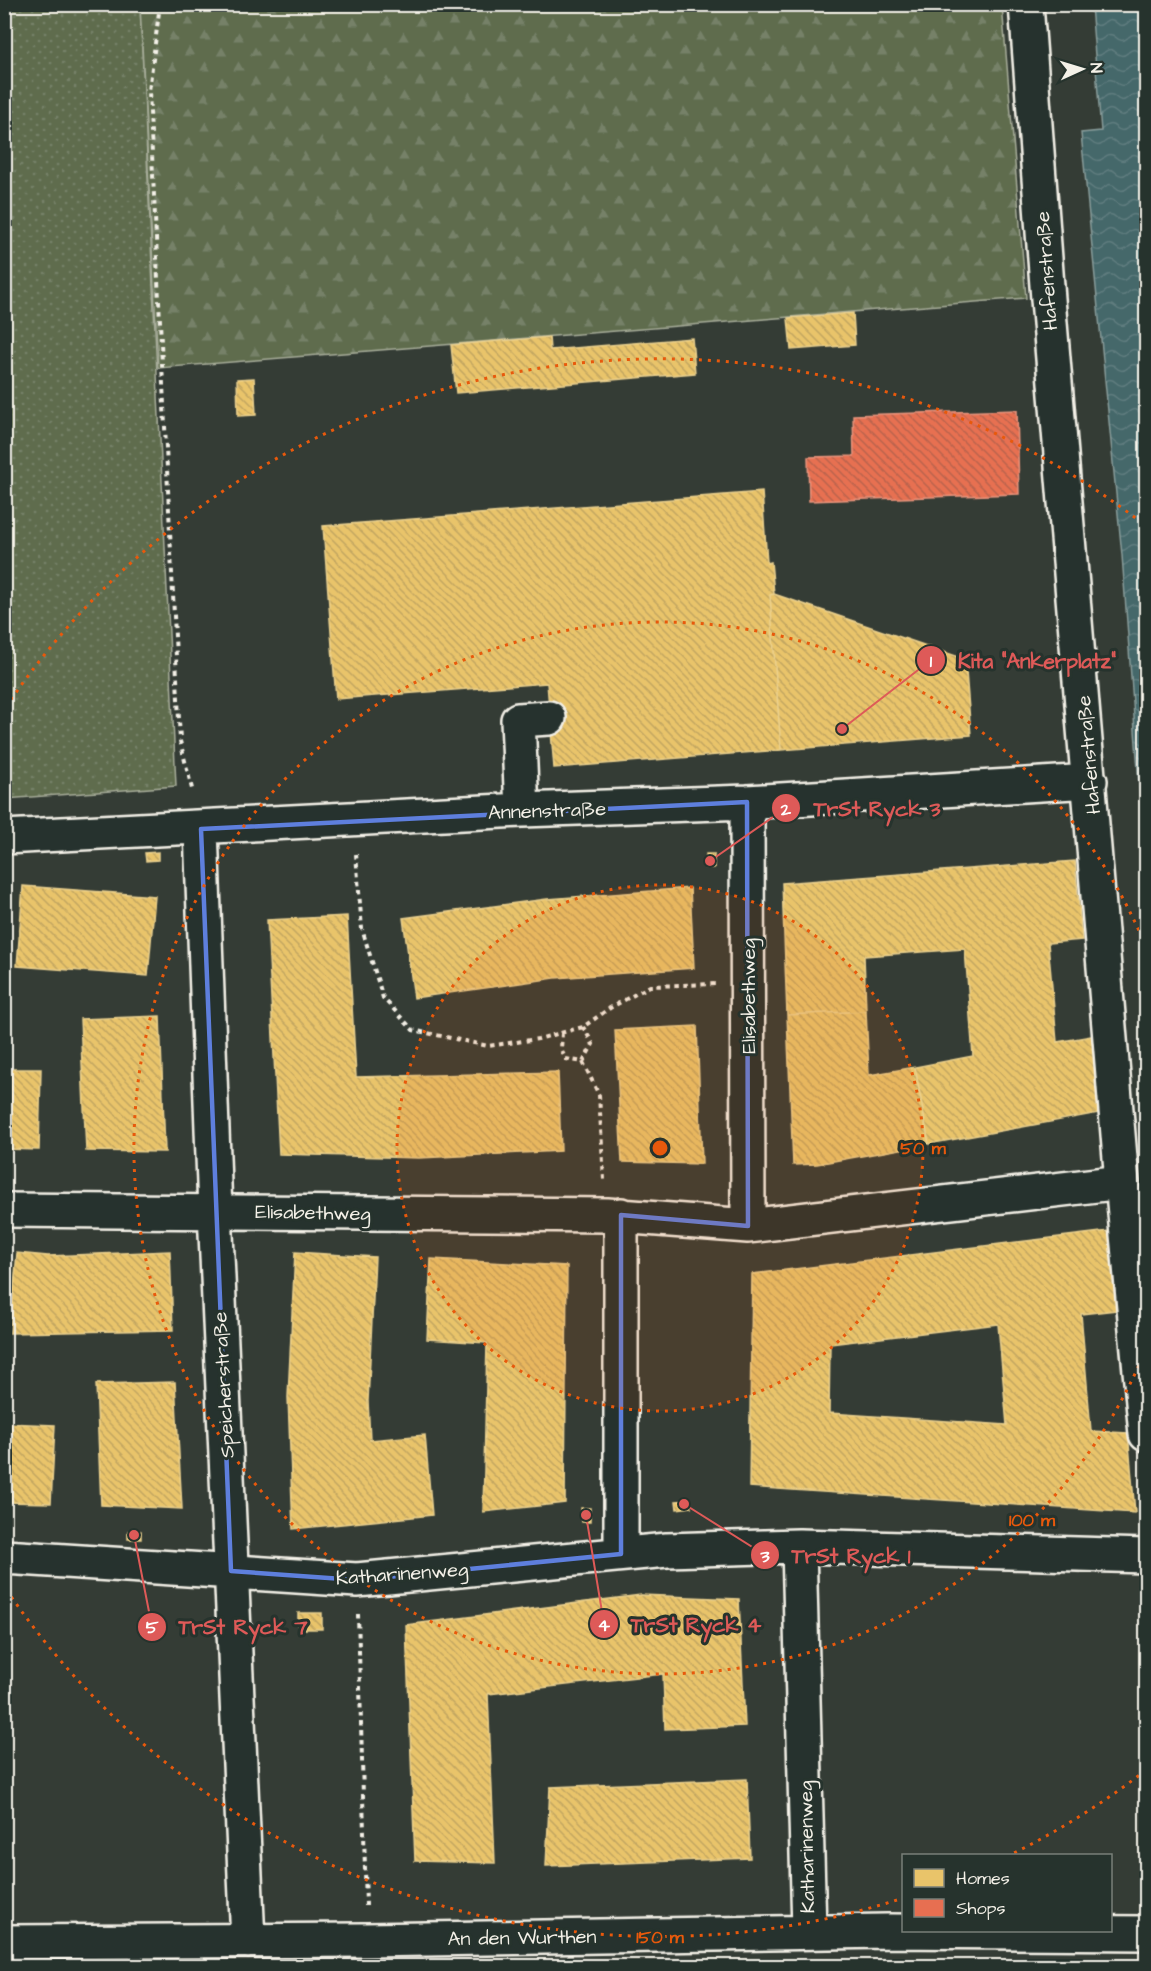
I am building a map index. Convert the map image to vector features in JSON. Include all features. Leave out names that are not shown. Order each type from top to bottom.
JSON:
[{"type":"street","name":"Hafenstraße","points":[[1026,4],[1047,299],[1090,781],[1122,1182],[1146,1434]]},
{"type":"street","points":[[522,810],[518,720],[549,718]]},
{"type":"street","name":"Annenstraße","points":[[4,837],[201,829],[522,810],[747,802],[1090,781]]},
{"type":"street","name":"Elisabethweg","points":[[747,802],[748,1226]]},
{"type":"street","name":"Speicherstraße","points":[[201,829],[215,1210],[248,1941]]},
{"type":"street","name":"Elisabethweg","points":[[4,1210],[614,1215],[748,1226],[1122,1182]]},
{"type":"street","points":[[614,1215],[621,1554]]},
{"type":"street","name":"Katharinenweg","points":[[4,1557],[357,1580],[668,1550],[799,1546],[1146,1556]]},
{"type":"street","name":"Katharinenweg","points":[[799,1546],[808,1931]]},
{"type":"street","name":"An den Wurthen","points":[[4,1942],[248,1941],[808,1931],[902,1932]]},
{"type":"street","name":"An den Wurthen","points":[[921,1932],[1146,1934]]},
{"type":"path","points":[[160,4],[149,92],[180,729],[201,829]]},
{"type":"path","points":[[354,820],[362,929],[383,998],[413,1030],[488,1046],[583,1027],[610,1008],[650,986],[701,983],[748,988]]},
{"type":"path","points":[[583,1027],[593,1044],[584,1062]]},
{"type":"path","points":[[561,1033],[561,1050],[566,1059],[584,1062]]},
{"type":"path","points":[[584,1062],[599,1095],[614,1215]]},
{"type":"path","points":[[357,1580],[366,1907]]},
{"type":"highlighted area","points":[[747,802],[748,1226],[621,1215],[621,1554],[357,1580],[231,1571],[201,829]]},
{"type":"shaded area","points":[[1146,1961],[1146,1966],[865,1966]]},
{"type":"green space","points":[[5,4],[140,5],[176,786],[5,799]]},
{"type":"green space","points":[[629,4],[630,9],[706,4],[1002,5],[1026,298],[158,368],[140,5]]},
{"type":"water","points":[[1091,5],[1146,5],[1146,878],[1122,555],[1081,133],[1101,131]]},
{"type":"building: Homes","points":[[853,313],[855,345],[791,350],[788,318]]},
{"type":"building: Homes","points":[[549,337],[550,350],[692,338],[695,373],[456,393],[451,345]]},
{"type":"building: Homes","points":[[254,378],[256,415],[238,416],[237,379]]},
{"type":"building: Homes","points":[[762,492],[767,563],[771,562],[774,594],[770,595],[781,750],[554,768],[547,683],[336,699],[323,526]]},
{"type":"building: Homes","points":[[774,594],[965,659],[971,735],[781,750],[770,595]]},
{"type":"building: Homes","points":[[158,852],[158,860],[146,861],[145,853]]},
{"type":"building: Homes","points":[[706,854],[714,854],[714,868],[706,868]]},
{"type":"building: Homes","points":[[1075,861],[1082,940],[1048,943],[1057,1042],[1092,1036],[1099,1113],[929,1144],[915,1067],[973,1056],[965,949],[864,956],[866,1011],[787,1015],[782,883]]},
{"type":"building: Homes","points":[[23,886],[155,896],[148,976],[17,966]]},
{"type":"building: Homes","points":[[690,888],[694,968],[555,978],[414,998],[403,918],[547,899]]},
{"type":"building: Homes","points":[[347,916],[356,1077],[558,1072],[561,1151],[419,1158],[279,1154],[267,920]]},
{"type":"building: Homes","points":[[866,1011],[869,1075],[915,1067],[929,1144],[817,1164],[793,1165],[787,1015]]},
{"type":"building: Homes","points":[[160,1016],[165,1152],[86,1151],[80,1019]]},
{"type":"building: Homes","points":[[697,1026],[702,1164],[622,1162],[615,1030]]},
{"type":"building: Homes","points":[[4,1069],[41,1069],[39,1150],[4,1149]]},
{"type":"building: Homes","points":[[1109,1231],[1116,1310],[1081,1314],[1091,1431],[1128,1433],[1135,1513],[749,1487],[752,1274]],"holes":[[[998,1324],[1007,1425],[829,1413],[830,1344]]]},
{"type":"building: Homes","points":[[170,1251],[173,1330],[10,1333],[17,1253],[48,1256]]},
{"type":"building: Homes","points":[[295,1252],[375,1257],[368,1401],[370,1440],[425,1435],[432,1515],[293,1529],[288,1397]]},
{"type":"building: Homes","points":[[431,1259],[567,1266],[565,1503],[483,1512],[487,1343],[427,1339]]},
{"type":"building: Homes","points":[[175,1382],[182,1509],[101,1505],[96,1384]]},
{"type":"building: Homes","points":[[4,1423],[55,1425],[51,1503],[4,1502]]},
{"type":"building: Homes","points":[[690,1500],[691,1507],[677,1509],[676,1501]]},
{"type":"building: Homes","points":[[581,1508],[590,1508],[590,1522],[582,1522]]},
{"type":"building: Homes","points":[[128,1531],[141,1531],[141,1539],[128,1539]]},
{"type":"building: Homes","points":[[641,1595],[739,1599],[745,1726],[665,1729],[663,1674],[488,1694],[495,1863],[415,1861],[406,1625]]},
{"type":"building: Homes","points":[[298,1613],[322,1613],[322,1629],[298,1629]]},
{"type":"building: Homes","points":[[747,1779],[750,1858],[546,1866],[550,1787]]},
{"type":"building: Shops","points":[[1017,410],[1019,494],[809,501],[808,457],[854,456],[853,415]]},
{"type":"place","name":"Kita \"Ankerplatz\"","points":[[842,729]]},
{"type":"place","name":"TrSt Ryck 3","points":[[710,861]]},
{"type":"place","name":"TrSt Ryck 1","points":[[684,1504]]},
{"type":"place","name":"TrSt Ryck 4","points":[[586,1515]]},
{"type":"place","name":"TrSt Ryck 7","points":[[134,1535]]}]
